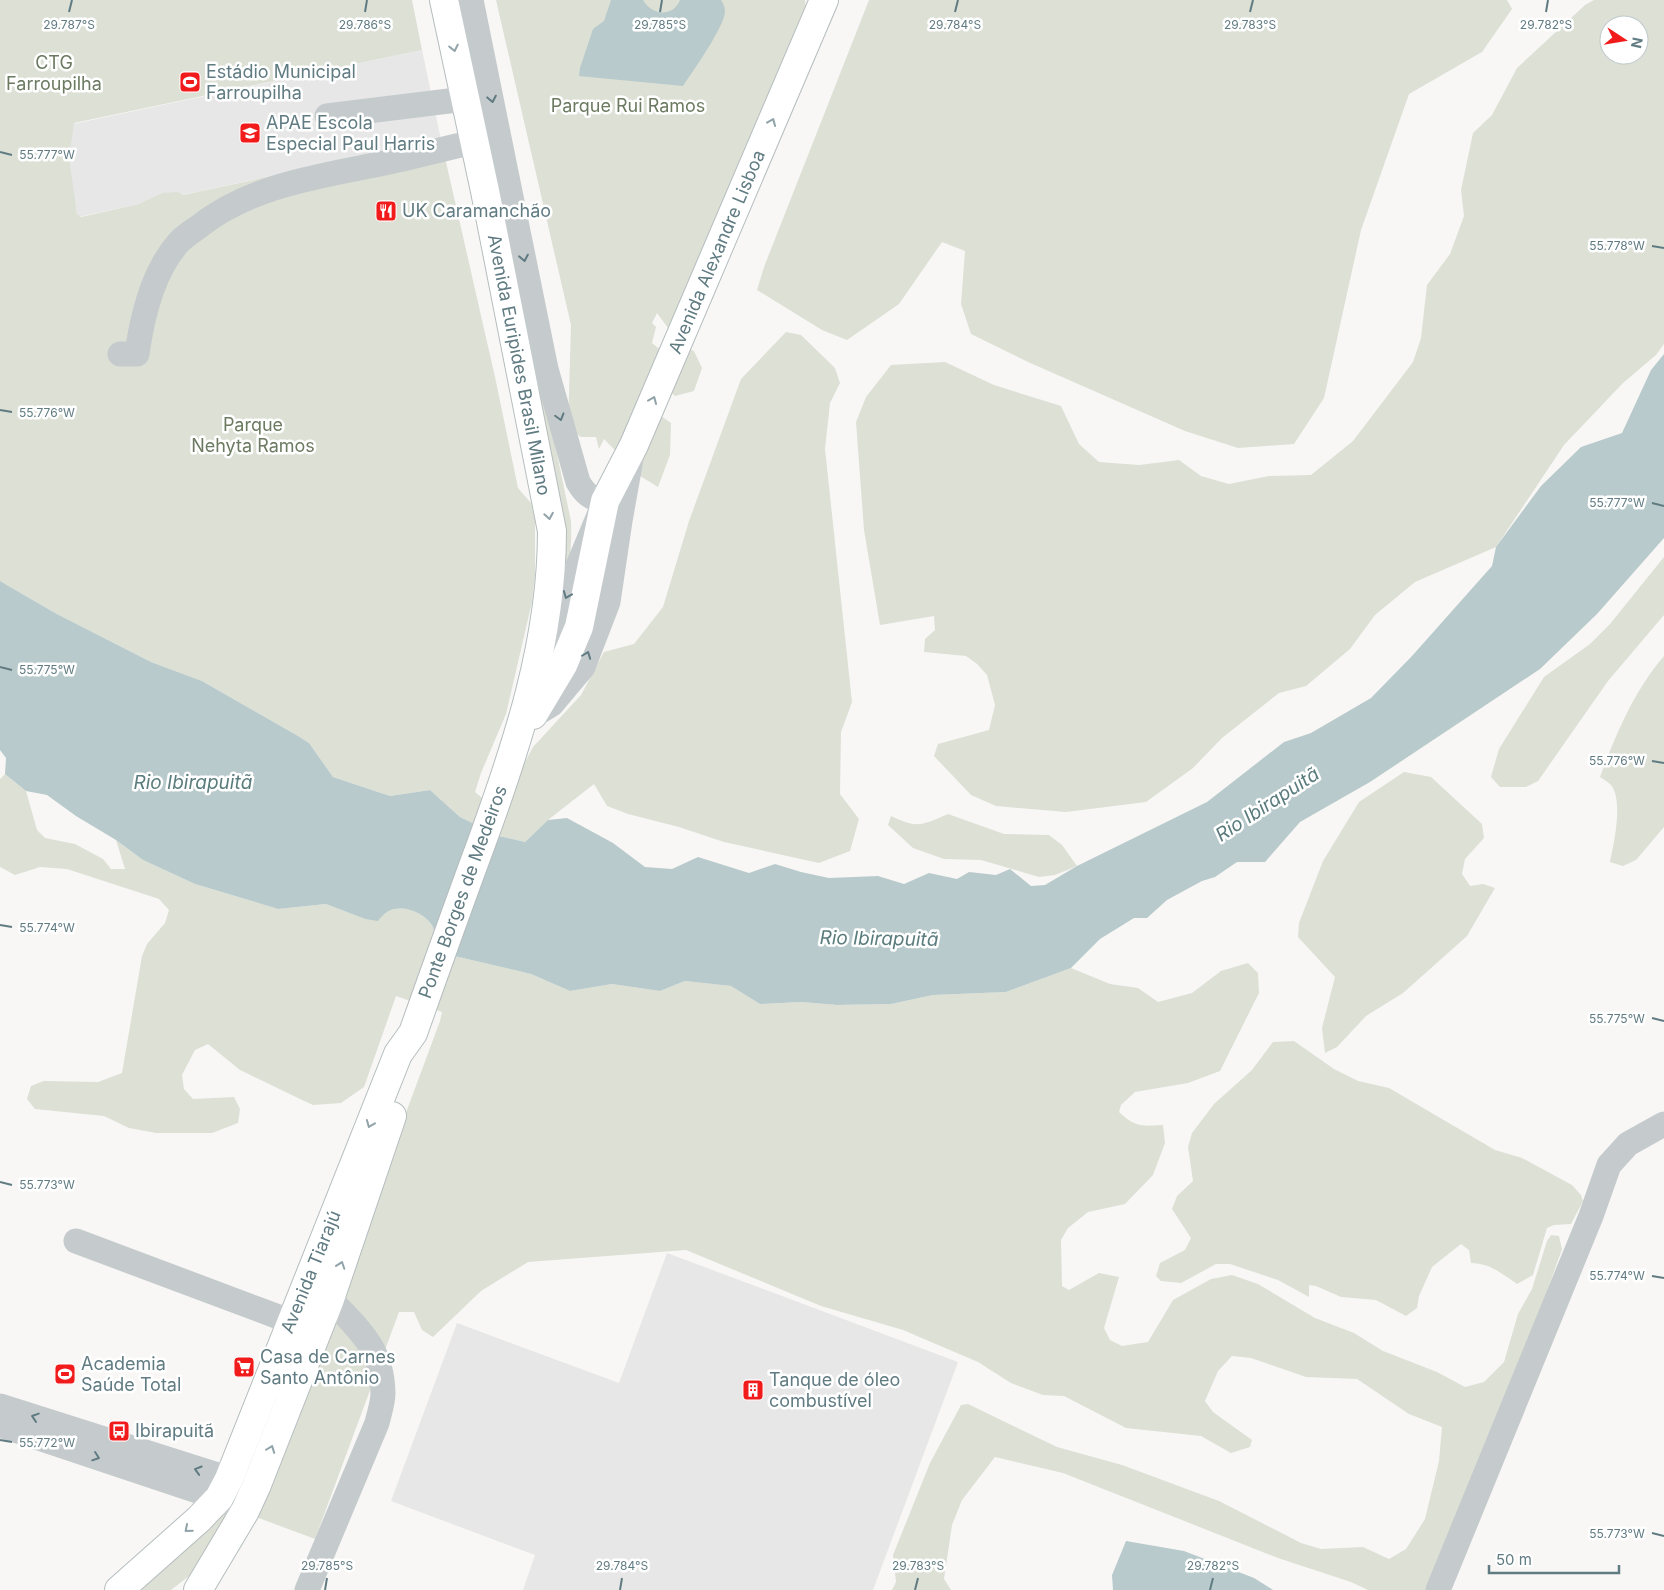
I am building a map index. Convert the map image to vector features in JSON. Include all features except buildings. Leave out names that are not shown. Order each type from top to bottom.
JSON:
[{"type":"main road","name":"Avenida Euripides Brasil Milano","points":[[444,0],[552,531],[550,583],[526,724],[508,771]]},
{"type":"main road","name":"Avenida Alexandre Lisboa","points":[[605,501],[634,445],[824,0]]},
{"type":"main road","name":"Avenida Euripides Brasil Milano","points":[[526,724],[563,665],[579,627],[605,501]]},
{"type":"main road","name":"Ponte Borges de Medeiros","points":[[416,1024],[508,771]]},
{"type":"main road","name":"Avenida Tiarajú","points":[[185,1590],[204,1580],[250,1499],[330,1299],[412,1056],[416,1024]]},
{"type":"main road","name":"Avenida Tiarajú","points":[[119,1590],[199,1519],[224,1489],[398,1054],[416,1024]]},
{"type":"street","name":"Avenida Euripides Brasil Milano","points":[[471,0],[546,369],[578,482],[584,492],[594,499],[605,501]]},
{"type":"street","points":[[327,116],[465,99]]},
{"type":"street","points":[[120,354],[138,354],[140,330],[146,305],[161,269],[179,242],[208,219],[250,196],[320,175],[390,162],[474,142]]},
{"type":"street","points":[[526,724],[552,704],[583,667],[608,602],[634,445]]},
{"type":"street","points":[[537,663],[561,610],[605,501]]},
{"type":"street","points":[[1438,1590],[1591,1216],[1609,1165],[1628,1144],[1664,1124]]},
{"type":"street","points":[[76,1241],[292,1322]]},
{"type":"street","points":[[307,1590],[377,1423],[383,1395],[380,1366],[371,1345],[330,1299]]},
{"type":"street","points":[[0,1406],[250,1499]]},
{"type":"street","points":[[0,1426],[224,1489]]},
{"type":"shaded area","name":"APAE Escola Especial Paul Harris","points":[[422,50],[441,140],[78,217],[59,127]]},
{"type":"shaded area","points":[[667,1253],[958,1362],[873,1590],[523,1590],[535,1555],[391,1501],[457,1323],[619,1383]]},
{"type":"green space","name":"Parque Nehyta Ramos","points":[[0,0],[412,0],[422,50],[74,123],[69,158],[77,214],[81,217],[139,204],[163,193],[178,192],[183,195],[441,140],[495,377],[518,488],[531,503],[535,519],[535,575],[532,602],[506,714],[475,792],[487,802],[515,781],[533,747],[581,695],[604,652],[634,644],[663,607],[689,521],[741,379],[786,332],[801,335],[835,368],[840,383],[830,403],[825,449],[852,702],[841,732],[840,794],[859,819],[850,851],[819,863],[724,842],[607,806],[594,784],[548,820],[525,842],[499,836],[460,817],[430,790],[390,796],[333,777],[309,743],[298,736],[202,681],[151,662],[55,613],[0,581]]},
{"type":"green space","name":"Parque Rui Ramos","points":[[496,0],[805,0],[807,15],[678,338],[657,313],[652,323],[656,327],[652,343],[658,348],[671,343],[694,351],[702,368],[694,391],[675,396],[661,383],[654,411],[671,423],[670,455],[658,487],[640,476],[604,439],[599,449],[596,437],[581,437],[568,428],[571,325]]},
{"type":"green space","points":[[869,0],[1507,0],[1512,9],[1482,52],[1409,94],[1361,230],[1324,398],[1294,444],[1238,448],[1185,431],[1028,362],[971,334],[961,304],[965,251],[942,242],[899,304],[847,340],[822,330],[757,290],[764,267]]},
{"type":"green space","points":[[1594,0],[1664,0],[1664,344],[1656,355],[1623,383],[1564,445],[1496,547],[1415,582],[1375,615],[1350,649],[1306,686],[1279,693],[1222,738],[1193,768],[1146,802],[1066,812],[996,806],[971,795],[934,756],[938,744],[989,730],[995,705],[987,675],[977,664],[966,656],[924,652],[925,639],[935,630],[934,616],[880,625],[864,530],[856,422],[866,397],[891,365],[945,362],[994,385],[1061,406],[1079,444],[1099,462],[1139,465],[1179,460],[1201,476],[1229,484],[1269,476],[1311,475],[1353,441],[1413,362],[1421,338],[1427,285],[1450,254],[1464,216],[1461,190],[1473,133],[1492,115],[1517,68],[1585,5]]},
{"type":"green space","points":[[479,84],[571,521],[570,554],[564,586]]},
{"type":"green space","points":[[1664,557],[1664,615],[1608,681],[1538,781],[1526,787],[1500,787],[1491,777],[1499,749],[1544,677],[1590,644],[1610,624]]},
{"type":"green space","points":[[1664,656],[1664,827],[1636,860],[1623,866],[1610,862],[1617,821],[1616,799],[1610,784],[1600,777],[1635,698],[1653,669]]},
{"type":"green space","points":[[1404,772],[1431,777],[1482,824],[1484,838],[1465,859],[1462,874],[1470,886],[1483,884],[1495,888],[1467,936],[1403,993],[1366,1016],[1337,1047],[1325,1053],[1322,1028],[1335,977],[1298,937],[1299,923],[1323,861],[1359,802]]},
{"type":"green space","points":[[5,774],[26,791],[37,830],[45,838],[75,844],[103,859],[111,869],[125,869],[116,840],[143,860],[195,884],[278,909],[326,904],[365,919],[378,920],[393,909],[406,909],[425,917],[430,922],[434,929],[435,944],[450,955],[531,974],[570,991],[612,984],[660,991],[685,981],[731,986],[760,1004],[801,1002],[837,1005],[891,1004],[933,995],[1006,992],[1071,968],[1110,984],[1138,988],[1158,1002],[1192,993],[1221,971],[1248,963],[1258,973],[1259,993],[1220,1071],[1188,1083],[1135,1092],[1121,1105],[1119,1112],[1130,1121],[1144,1126],[1163,1125],[1165,1143],[1153,1175],[1125,1204],[1088,1212],[1068,1228],[1061,1240],[1062,1286],[1069,1290],[1099,1273],[1119,1277],[1104,1328],[1110,1340],[1122,1346],[1148,1342],[1173,1300],[1211,1279],[1232,1275],[1258,1284],[1315,1318],[1354,1333],[1383,1351],[1437,1372],[1465,1387],[1484,1382],[1504,1362],[1518,1314],[1532,1289],[1547,1241],[1551,1235],[1559,1236],[1562,1249],[1528,1345],[1428,1590],[1368,1590],[1351,1582],[1278,1558],[1063,1473],[995,1457],[962,1500],[952,1525],[944,1579],[951,1590],[892,1590],[896,1582],[893,1555],[930,1463],[961,1405],[968,1404],[1057,1447],[1122,1465],[1219,1501],[1301,1543],[1321,1549],[1363,1547],[1389,1559],[1406,1549],[1425,1519],[1439,1461],[1442,1427],[1409,1414],[1357,1379],[1306,1377],[1251,1358],[1232,1356],[1218,1371],[1205,1401],[1213,1412],[1252,1440],[1250,1447],[1231,1453],[1201,1436],[1126,1428],[1064,1396],[1043,1395],[1011,1383],[978,1362],[903,1330],[821,1306],[686,1250],[528,1262],[481,1291],[433,1337],[422,1330],[414,1312],[399,1312],[315,1539],[256,1517],[442,1012],[396,996],[364,1087],[341,1103],[313,1105],[240,1070],[208,1044],[195,1050],[182,1075],[184,1089],[193,1099],[234,1097],[240,1109],[238,1123],[212,1133],[156,1133],[129,1128],[104,1116],[35,1109],[27,1099],[31,1086],[44,1081],[98,1082],[122,1073],[142,956],[147,944],[165,923],[169,910],[159,899],[67,869],[40,867],[15,875],[0,867],[0,779]]},
{"type":"green space","points":[[948,814],[1004,834],[1049,835],[1062,845],[1077,866],[1055,875],[1039,877],[981,860],[944,859],[913,848],[888,825],[891,816],[908,823],[920,824]]},
{"type":"green space","points":[[1294,1041],[1334,1069],[1358,1081],[1389,1088],[1495,1150],[1522,1158],[1572,1185],[1581,1195],[1583,1201],[1571,1224],[1554,1225],[1547,1228],[1533,1275],[1517,1284],[1490,1267],[1471,1263],[1469,1250],[1461,1244],[1432,1267],[1419,1296],[1417,1308],[1406,1316],[1376,1300],[1341,1297],[1316,1286],[1309,1285],[1309,1297],[1278,1280],[1230,1264],[1216,1264],[1181,1283],[1161,1281],[1156,1276],[1160,1263],[1185,1250],[1191,1238],[1172,1209],[1177,1196],[1193,1181],[1188,1147],[1192,1133],[1214,1104],[1252,1070],[1273,1042]]},
{"type":"green space","points":[[216,1512],[231,1514],[198,1569],[171,1590],[135,1590]]},
{"type":"water","points":[[611,0],[643,0],[651,9],[667,12],[677,6],[680,0],[721,0],[725,11],[720,27],[683,86],[579,76],[593,29],[604,21]]},
{"type":"water","name":"Rio Ibirapuitã","points":[[1664,354],[1664,538],[1597,614],[1540,669],[1370,782],[1300,822],[1265,862],[1237,862],[1215,877],[1202,881],[1167,900],[1147,918],[1134,918],[1100,939],[1071,968],[1006,992],[933,995],[891,1004],[837,1005],[801,1002],[760,1004],[731,986],[685,981],[660,991],[612,984],[570,991],[531,974],[450,955],[435,944],[434,929],[430,922],[425,917],[406,909],[393,909],[378,921],[365,919],[326,904],[278,909],[195,884],[143,860],[47,795],[26,791],[5,774],[6,758],[0,750],[0,581],[55,613],[151,662],[202,681],[298,736],[309,743],[333,777],[390,796],[430,790],[460,817],[499,836],[525,842],[548,820],[567,818],[613,843],[645,867],[672,869],[698,857],[749,873],[775,864],[829,878],[878,876],[904,884],[929,873],[957,879],[969,872],[996,875],[1010,869],[1031,886],[1045,885],[1077,866],[1207,802],[1284,742],[1311,733],[1371,698],[1412,656],[1492,566],[1496,547],[1541,486],[1581,447],[1622,433],[1651,370]]},
{"type":"water","points":[[1126,1541],[1184,1551],[1254,1578],[1273,1590],[1113,1590],[1112,1575]]},
{"type":"place","name":"Estádio Municipal Farroupilha","points":[[190,82]]},
{"type":"place","name":"APAE Escola Especial Paul Harris","points":[[250,133]]},
{"type":"place","name":"UK Caramanchão","points":[[386,211]]},
{"type":"place","name":"Casa de Carnes Santo Antônio","points":[[244,1367]]},
{"type":"place","name":"Academia Saúde Total","points":[[65,1374]]},
{"type":"place","name":"Tanque de óleo combustível","points":[[753,1390]]},
{"type":"place","name":"Ibirapuitã","points":[[119,1431]]},
{"type":"park label","name":"CTG Farroupilha","points":[[54,73]]}]
